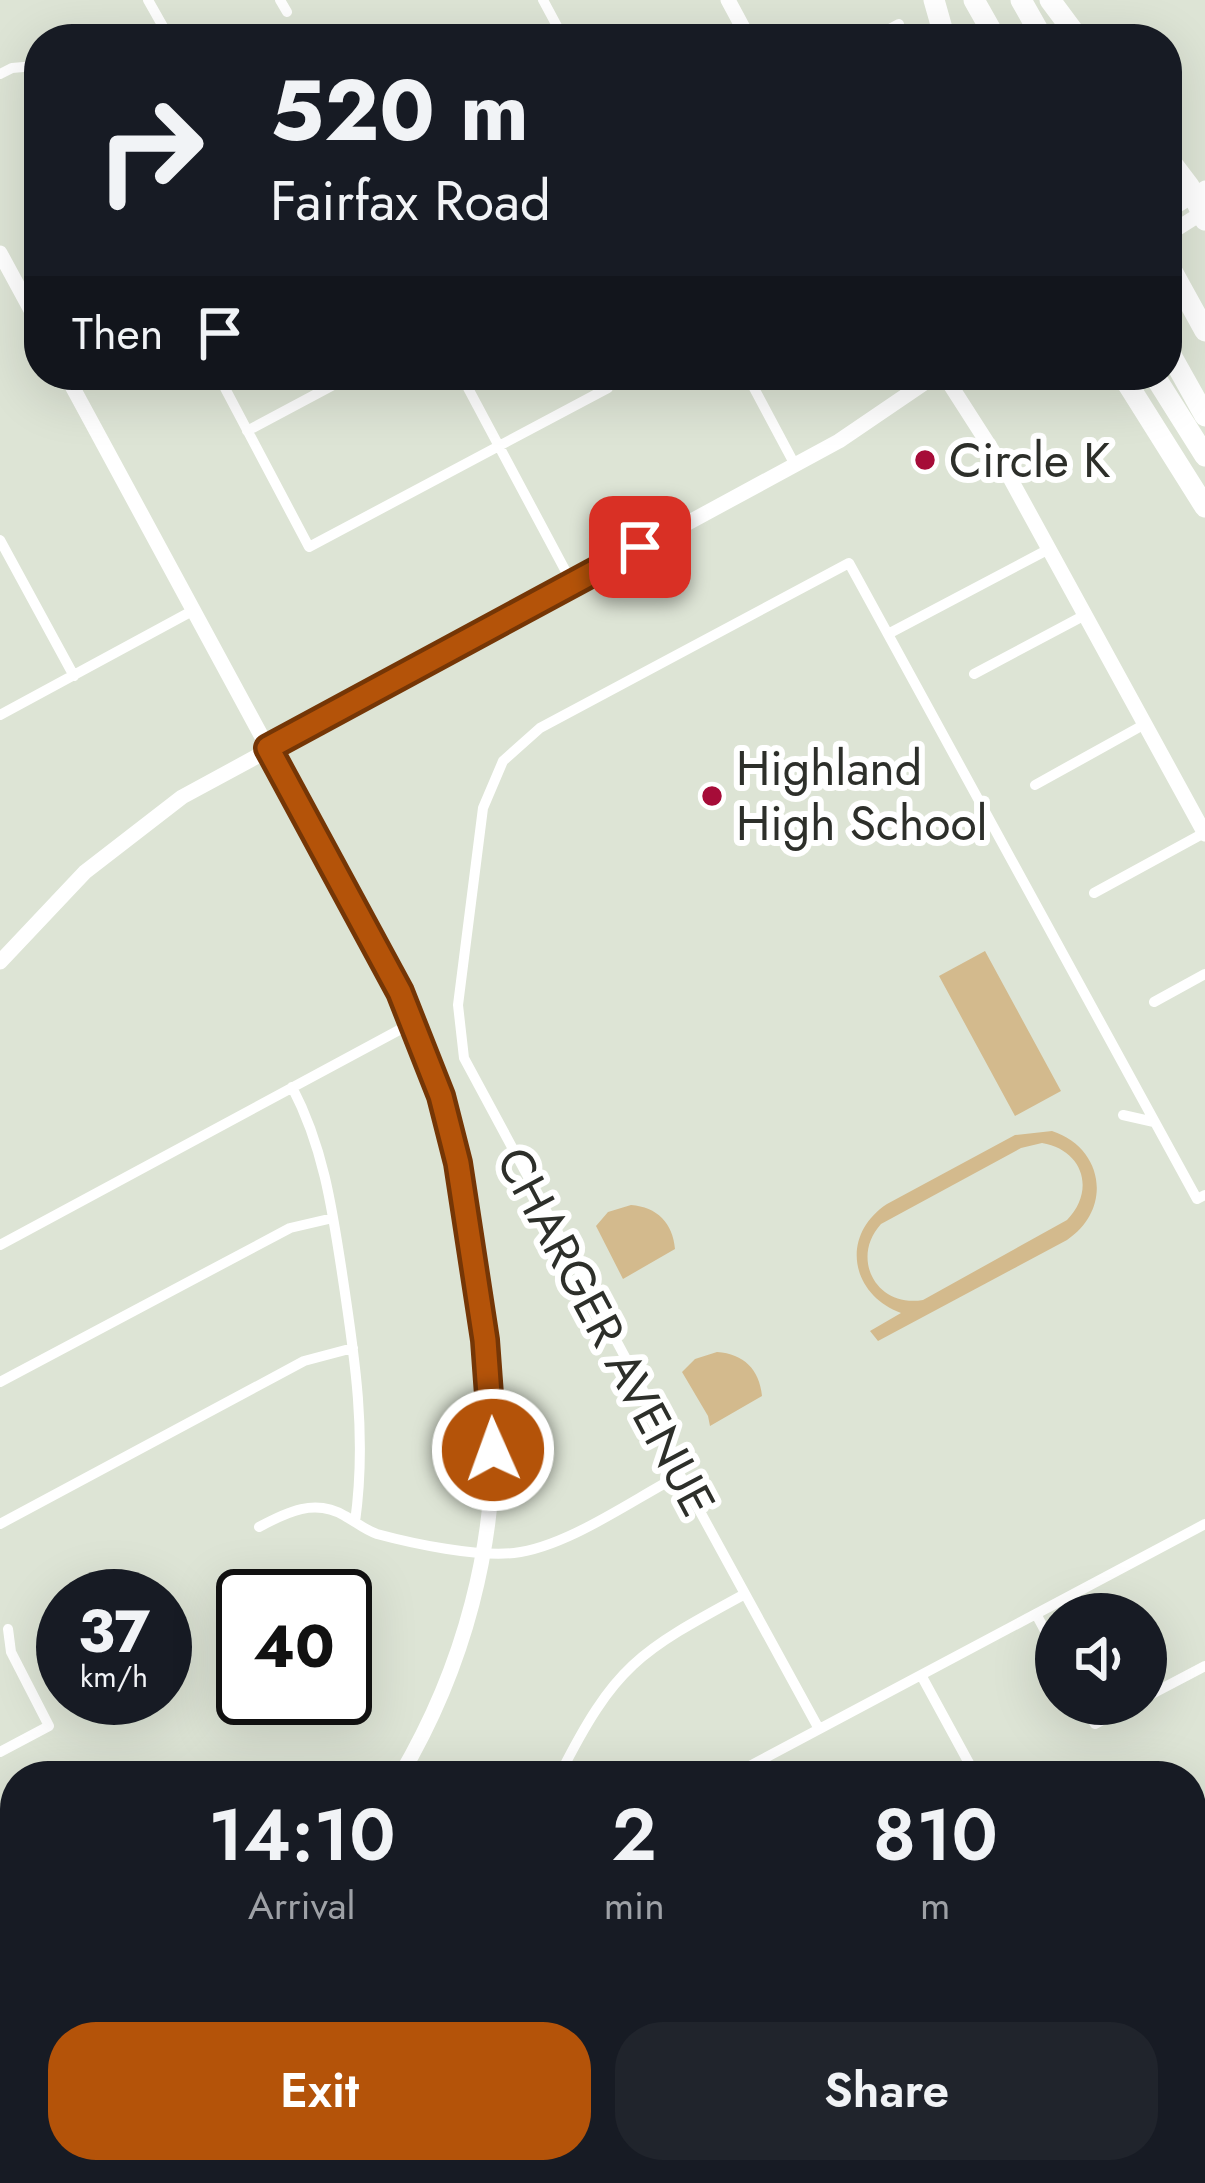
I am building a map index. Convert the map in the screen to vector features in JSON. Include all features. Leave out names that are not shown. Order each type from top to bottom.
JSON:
[{"type":"highway","points":[[1182,177],[1202,206]]},
{"type":"highway","points":[[1182,289],[1205,331]]},
{"type":"highway","points":[[1182,375],[1205,416]]},
{"type":"highway","points":[[1131,390],[1205,507]]},
{"type":"highway","points":[[1163,390],[1205,456]]},
{"type":"main road","points":[[0,253],[24,297]]},
{"type":"main road","points":[[76,390],[414,1022],[450,1129],[485,1340],[493,1450],[483,1553],[457,1656],[408,1761]]},
{"type":"main road","points":[[0,962],[51,904],[117,844],[182,797],[796,465],[918,390]]},
{"type":"main road","points":[[951,390],[997,456],[1205,834]]},
{"type":"street","points":[[280,0],[287,12]]},
{"type":"street","points":[[226,390],[309,547],[604,390]]},
{"type":"street","points":[[248,430],[324,390]]},
{"type":"street","points":[[469,390],[572,584]]},
{"type":"street","points":[[755,390],[796,465]]},
{"type":"street","points":[[0,540],[74,676]]},
{"type":"street","points":[[1049,549],[888,634],[1155,1123],[1201,1197]]},
{"type":"street","name":"CHARGER AVENUE","points":[[819,1729],[680,1475],[659,1420],[471,1076],[459,1039],[458,1005],[483,808],[503,761],[543,726],[849,563],[888,634]]},
{"type":"street","points":[[0,716],[194,610]]},
{"type":"street","points":[[974,674],[1085,615]]},
{"type":"street","points":[[1035,784],[1145,724]]},
{"type":"street","points":[[1094,893],[1205,834]]},
{"type":"street","points":[[1154,1002],[1205,974]]},
{"type":"street","points":[[0,1245],[414,1022]]},
{"type":"street","points":[[292,1087],[320,1151],[353,1348],[362,1424],[355,1522]]},
{"type":"street","points":[[1123,1115],[1155,1123]]},
{"type":"street","points":[[0,1382],[290,1228],[333,1219]]},
{"type":"street","points":[[0,1524],[304,1360],[353,1348]]},
{"type":"street","points":[[259,1527],[307,1507],[333,1510],[378,1534],[483,1553],[516,1553],[552,1543],[680,1475]]},
{"type":"street","points":[[1075,1593],[1205,1524]]},
{"type":"street","points":[[567,1761],[601,1698],[631,1664],[667,1636],[745,1594]]},
{"type":"street","points":[[759,1761],[1035,1615]]},
{"type":"street","points":[[0,1752],[49,1726],[11,1652],[8,1629]]},
{"type":"street","points":[[1167,1686],[1205,1666]]},
{"type":"street","points":[[921,1675],[968,1761]]},
{"type":"shaded area","points":[[985,951],[1061,1091],[1015,1116],[939,976]]},
{"type":"shaded area","points":[[1052,1131],[1083,1151],[1092,1165],[1096,1196],[1082,1227],[1067,1240],[878,1341],[870,1331],[901,1313],[884,1304],[862,1278],[857,1247],[862,1231],[887,1204],[1015,1135]],"holes":[[[1042,1143],[1056,1147],[1076,1163],[1083,1184],[1067,1220],[923,1300],[892,1296],[873,1278],[868,1251],[881,1224],[1021,1148]]]},
{"type":"shaded area","points":[[631,1205],[662,1218],[675,1249],[623,1279],[596,1226],[608,1212]]},
{"type":"shaded area","points":[[717,1352],[748,1365],[758,1378],[762,1396],[710,1426],[682,1372],[695,1359]]},
{"type":"place","name":"Circle K","points":[[925,460]]},
{"type":"place","name":"Highland High School","points":[[712,796]]},
{"type":"route","points":[[493,1450],[485,1340],[458,1163],[427,1052],[400,992],[268,748],[640,547]]}]
